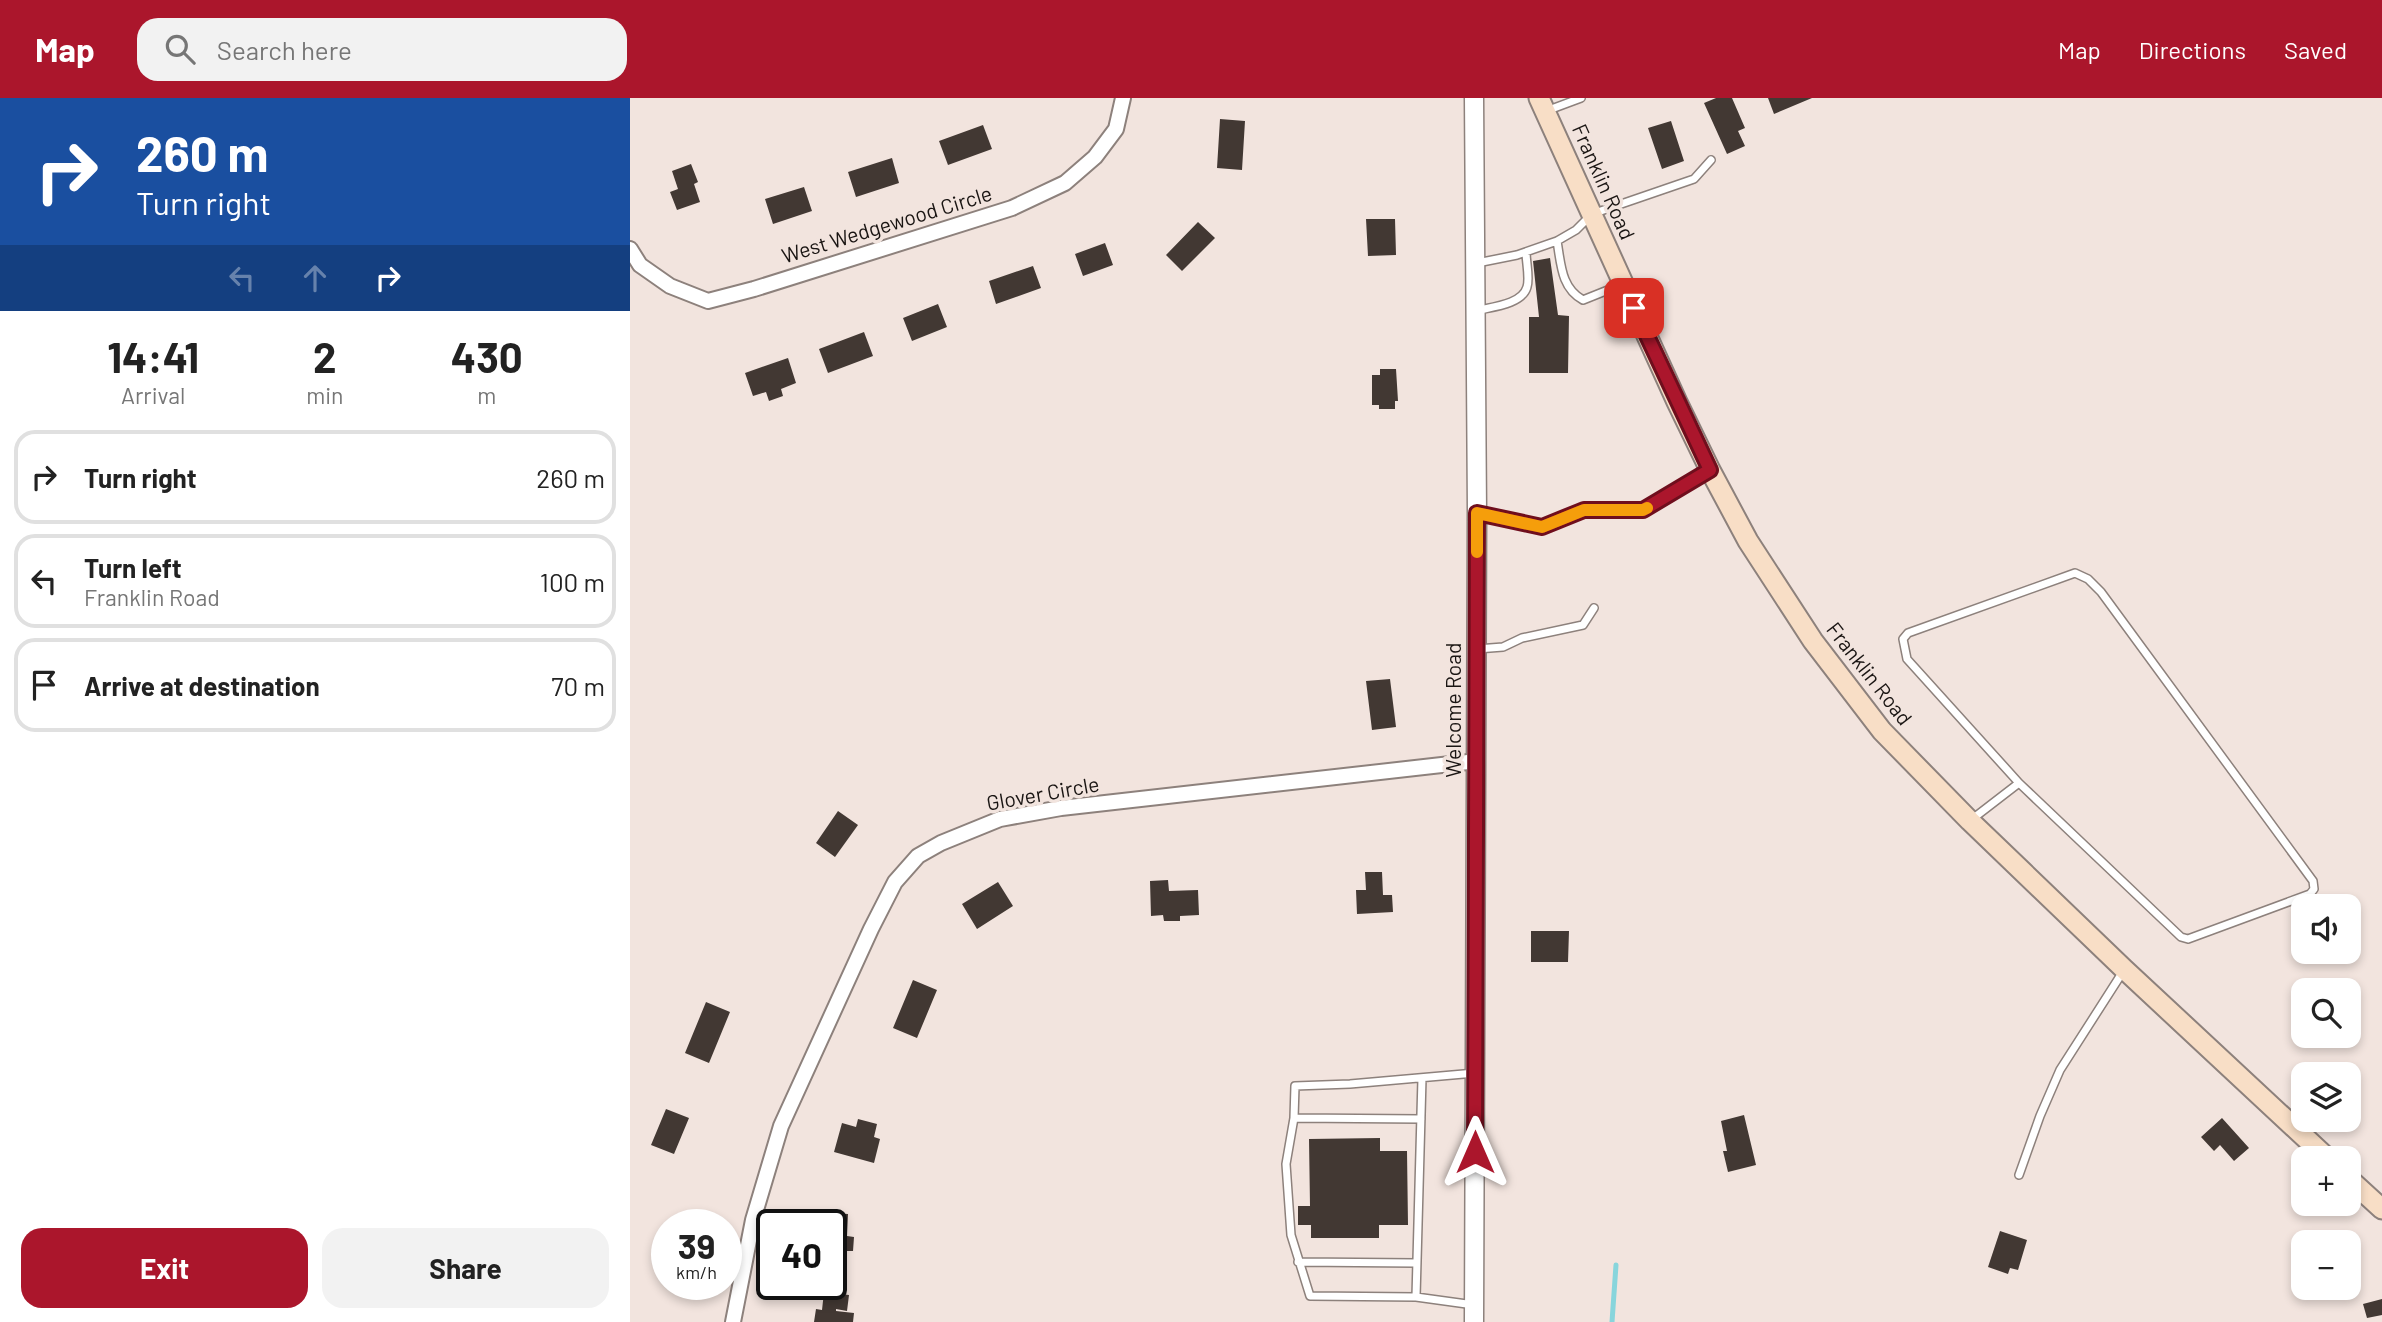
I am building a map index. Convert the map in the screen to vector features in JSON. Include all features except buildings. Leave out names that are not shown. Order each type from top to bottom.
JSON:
[{"type":"main road","name":"Franklin Road","points":[[1542,105],[1710,470],[1748,541],[1813,641],[1882,731],[1970,821],[2124,969],[2315,1146]]},
{"type":"main road","points":[[2361,1190],[2382,1209]]},
{"type":"street","name":"West Wedgewood Circle","points":[[630,249],[640,265],[670,286],[708,301],[754,289],[1012,208],[1065,183],[1095,157],[1116,129],[1123,98]]},
{"type":"street","name":"Welcome Road","points":[[1474,98],[1477,513],[1474,1313]]},
{"type":"street","name":"Glover Circle","points":[[733,1322],[753,1220],[781,1126],[871,929],[895,882],[918,856],[941,843],[1000,819],[1061,808],[1477,761]]},
{"type":"lane","points":[[1542,105],[1581,98]]},
{"type":"lane","points":[[1475,263],[1525,252],[1557,241],[1576,230],[1592,214],[1694,179],[1712,160]]},
{"type":"lane","points":[[1557,241],[1562,273],[1573,294],[1583,300],[1624,284]]},
{"type":"lane","points":[[1475,311],[1513,301],[1522,295],[1527,287],[1525,252]]},
{"type":"lane","points":[[1477,513],[1542,527],[1584,510],[1643,510],[1710,470]]},
{"type":"lane","points":[[2075,573],[2088,579],[2101,592],[2313,881],[2314,889],[2310,894],[2188,939],[2181,937],[2019,783],[1907,659],[1903,639],[1908,633],[2075,573]]},
{"type":"lane","points":[[1476,650],[1503,647],[1522,638],[1583,625],[1594,608]]},
{"type":"lane","points":[[1970,821],[2019,783]]},
{"type":"lane","points":[[2020,1175],[2040,1116],[2060,1070],[2124,969]]},
{"type":"lane","points":[[1474,1313],[1416,1297],[1310,1296],[1291,1235],[1286,1164],[1294,1118],[1295,1086],[1476,1073]]},
{"type":"lane","points":[[1416,1297],[1422,1077]]},
{"type":"lane","points":[[1294,1118],[1421,1119]]},
{"type":"lane","points":[[1298,1262],[1416,1263]]},
{"type":"waterway","points":[[1612,1322],[1616,1265]]},
{"type":"slow traffic","points":[[1477,552],[1477,513],[1542,527],[1584,510],[1647,508]]},
{"type":"route","points":[[1475,1152],[1477,513],[1542,527],[1584,510],[1643,510],[1710,470],[1634,308]]}]
